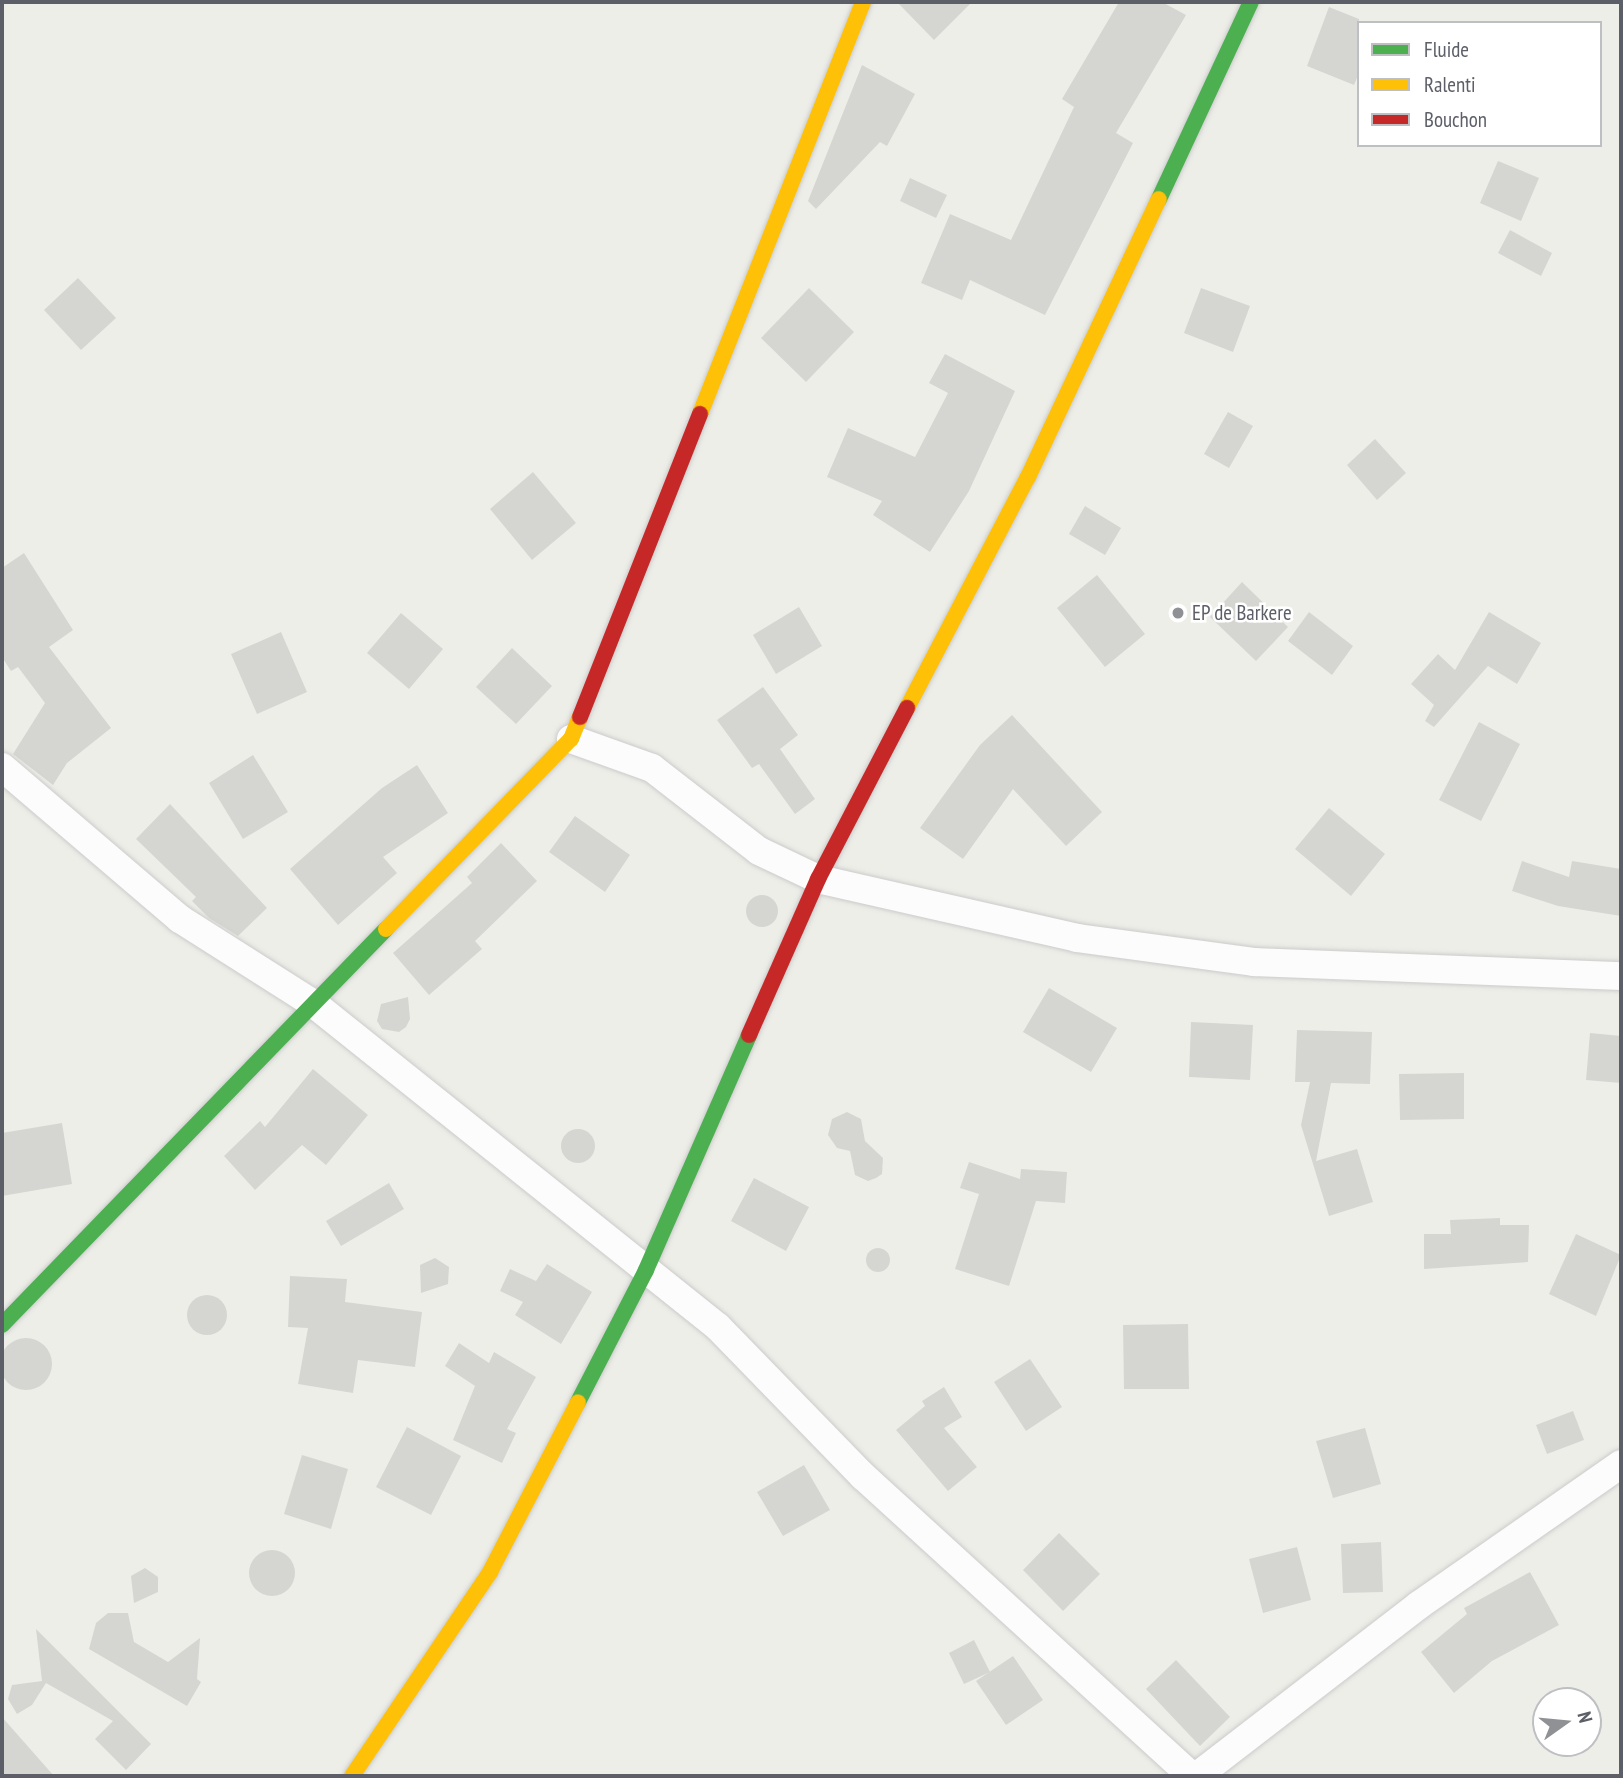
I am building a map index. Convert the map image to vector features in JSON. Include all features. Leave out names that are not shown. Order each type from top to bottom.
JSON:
[{"type":"main road","points":[[2,1325],[571,739],[863,2]]},
{"type":"main road","points":[[352,1776],[490,1572],[646,1270],[818,879],[1028,477],[1251,2]]},
{"type":"street","points":[[571,739],[652,768],[759,850],[818,879],[1077,939],[1254,962],[1621,975]]},
{"type":"street","points":[[2,768],[180,919],[314,1004],[718,1326],[863,1476],[1192,1776]]},
{"type":"street","points":[[1197,1776],[1419,1605],[1621,1464]]},
{"type":"building","points":[[897,2],[972,2],[934,40]]},
{"type":"building","points":[[1119,2],[1162,2],[1186,15],[1116,133],[1133,143],[1045,315],[970,280],[962,300],[921,283],[950,214],[1011,240],[1074,107],[1062,99]]},
{"type":"building","points":[[1329,7],[1359,19],[1357,78],[1354,85],[1307,66]]},
{"type":"building","points":[[862,65],[915,94],[887,146],[880,142],[816,209],[808,201]]},
{"type":"building","points":[[1498,161],[1539,178],[1521,221],[1480,203]]},
{"type":"building","points":[[910,178],[947,195],[936,218],[900,201]]},
{"type":"building","points":[[1510,230],[1552,253],[1541,276],[1498,253]]},
{"type":"building","points":[[78,278],[116,318],[81,350],[44,310]]},
{"type":"building","points":[[809,288],[854,332],[806,382],[761,338]]},
{"type":"building","points":[[1201,288],[1250,306],[1233,352],[1184,333]]},
{"type":"building","points":[[945,354],[1015,391],[969,491],[930,552],[873,515],[882,501],[827,477],[848,428],[915,457],[948,393],[929,383]]},
{"type":"building","points":[[1228,412],[1253,426],[1229,468],[1204,454]]},
{"type":"building","points":[[1375,439],[1406,473],[1377,500],[1347,465]]},
{"type":"building","points":[[533,472],[576,523],[532,560],[490,509]]},
{"type":"building","points":[[1085,506],[1121,528],[1105,555],[1069,534]]},
{"type":"building","points":[[24,553],[73,630],[49,647],[111,728],[67,763],[53,785],[13,754],[45,703],[18,667],[11,671],[2,657],[2,568]]},
{"type":"building","points":[[1097,575],[1145,634],[1105,667],[1057,608]]},
{"type":"building","points":[[1242,582],[1288,627],[1256,661],[1210,617]]},
{"type":"building","points":[[799,607],[822,646],[776,674],[753,635]]},
{"type":"building","points":[[1309,612],[1353,646],[1332,675],[1288,641]]},
{"type":"building","points":[[1489,612],[1541,643],[1517,684],[1488,666],[1434,727],[1425,721],[1434,705],[1411,684],[1438,654],[1455,670]]},
{"type":"building","points":[[401,613],[443,649],[409,689],[367,653]]},
{"type":"building","points":[[281,632],[307,692],[257,714],[231,654]]},
{"type":"building","points":[[512,648],[552,686],[516,724],[476,687]]},
{"type":"building","points":[[763,687],[798,735],[780,749],[815,799],[795,814],[759,764],[752,768],[717,720]]},
{"type":"building","points":[[1012,715],[1102,812],[1066,846],[1013,789],[963,859],[920,828],[980,745]]},
{"type":"building","points":[[1479,722],[1520,744],[1481,821],[1439,800]]},
{"type":"building","points":[[253,755],[288,812],[243,839],[209,783]]},
{"type":"building","points":[[417,765],[448,813],[383,857],[397,873],[338,925],[290,869],[382,788]]},
{"type":"building","points":[[170,804],[267,908],[238,936],[209,918],[192,901],[196,897],[136,839]]},
{"type":"building","points":[[1329,808],[1385,854],[1351,896],[1295,849]]},
{"type":"building","points":[[575,816],[630,855],[605,892],[549,852]]},
{"type":"building","points":[[501,843],[537,881],[475,941],[482,949],[429,995],[393,953],[472,883],[467,877]]},
{"type":"building","points":[[1522,861],[1569,877],[1572,861],[1621,869],[1621,916],[1558,906],[1512,891]]},
{"type":"building","points":[[762,895],[773,900],[778,911],[773,922],[762,927],[751,922],[746,911],[751,900]]},
{"type":"building","points":[[1049,988],[1117,1028],[1091,1072],[1023,1032]]},
{"type":"building","points":[[408,997],[410,1019],[406,1027],[399,1032],[382,1029],[377,1021],[381,1004]]},
{"type":"building","points":[[1191,1022],[1253,1025],[1250,1080],[1189,1077]]},
{"type":"building","points":[[1297,1030],[1372,1032],[1370,1084],[1331,1083],[1316,1161],[1357,1149],[1373,1202],[1329,1216],[1301,1125],[1310,1082],[1295,1082]]},
{"type":"building","points":[[1590,1033],[1621,1036],[1621,1083],[1586,1080]]},
{"type":"building","points":[[313,1069],[368,1115],[326,1165],[302,1145],[255,1190],[224,1156],[260,1121],[265,1127]]},
{"type":"building","points":[[1464,1073],[1464,1119],[1400,1120],[1399,1074]]},
{"type":"building","points":[[847,1112],[861,1119],[865,1141],[883,1158],[882,1174],[868,1181],[855,1175],[850,1151],[837,1148],[828,1135],[832,1119]]},
{"type":"building","points":[[62,1123],[72,1184],[2,1196],[2,1133]]},
{"type":"building","points":[[578,1129],[590,1134],[595,1146],[590,1158],[578,1163],[566,1158],[561,1146],[566,1134]]},
{"type":"building","points":[[969,1162],[1020,1179],[1021,1169],[1067,1172],[1065,1203],[1036,1201],[1009,1286],[955,1269],[979,1194],[960,1188]]},
{"type":"building","points":[[754,1178],[809,1207],[786,1251],[731,1221]]},
{"type":"building","points":[[389,1183],[404,1209],[341,1246],[326,1221]]},
{"type":"building","points":[[1500,1218],[1500,1225],[1529,1225],[1528,1262],[1424,1269],[1424,1234],[1451,1234],[1450,1220]]},
{"type":"building","points":[[1576,1234],[1621,1255],[1596,1316],[1549,1294]]},
{"type":"building","points":[[878,1248],[889,1255],[890,1260],[883,1271],[878,1272],[867,1265],[866,1260],[873,1249]]},
{"type":"building","points":[[435,1258],[449,1267],[448,1284],[421,1293],[420,1265]]},
{"type":"building","points":[[547,1264],[592,1292],[561,1344],[515,1315],[523,1302],[500,1291],[510,1269],[536,1281]]},
{"type":"building","points":[[290,1276],[347,1279],[345,1302],[422,1312],[415,1367],[358,1360],[353,1393],[298,1384],[308,1328],[288,1327]]},
{"type":"building","points":[[207,1295],[221,1301],[227,1315],[221,1329],[207,1335],[193,1329],[187,1315],[193,1301]]},
{"type":"building","points":[[1188,1324],[1189,1389],[1124,1389],[1123,1325]]},
{"type":"building","points":[[26,1338],[36,1340],[44,1346],[50,1354],[50,1374],[44,1382],[36,1388],[26,1390],[16,1388],[8,1382],[2,1374],[0,1364],[2,1354],[8,1346],[16,1340]]},
{"type":"building","points":[[459,1343],[489,1363],[494,1352],[536,1377],[507,1429],[516,1433],[502,1463],[453,1440],[475,1386],[445,1366]]},
{"type":"building","points":[[1030,1359],[1062,1407],[1026,1431],[994,1382]]},
{"type":"building","points":[[944,1387],[962,1417],[944,1428],[977,1467],[948,1491],[896,1430],[925,1406],[922,1401]]},
{"type":"building","points":[[1573,1411],[1584,1440],[1547,1454],[1536,1425]]},
{"type":"building","points":[[407,1427],[461,1456],[431,1515],[376,1487]]},
{"type":"building","points":[[1365,1428],[1381,1484],[1333,1498],[1316,1441]]},
{"type":"building","points":[[302,1455],[348,1469],[331,1529],[284,1514]]},
{"type":"building","points":[[804,1465],[830,1510],[783,1536],[757,1492]]},
{"type":"building","points":[[1059,1533],[1100,1574],[1063,1611],[1023,1570]]},
{"type":"building","points":[[1381,1542],[1383,1592],[1343,1593],[1341,1544]]},
{"type":"building","points":[[1297,1547],[1311,1600],[1263,1613],[1249,1559]]},
{"type":"building","points":[[272,1550],[288,1557],[295,1573],[288,1589],[272,1596],[256,1589],[249,1573],[256,1557]]},
{"type":"building","points":[[145,1568],[158,1577],[158,1592],[134,1603],[131,1576]]},
{"type":"building","points":[[1530,1572],[1559,1625],[1492,1661],[1454,1693],[1421,1652],[1467,1614],[1464,1608]]},
{"type":"building","points":[[108,1613],[128,1613],[134,1642],[168,1662],[200,1638],[197,1679],[201,1682],[187,1706],[89,1649],[96,1623]]},
{"type":"building","points":[[36,1629],[151,1744],[126,1770],[95,1739],[113,1721],[46,1683],[32,1705],[17,1714],[8,1699],[12,1685],[42,1681]]},
{"type":"building","points":[[974,1640],[990,1672],[964,1684],[949,1653]]},
{"type":"building","points":[[1013,1656],[1043,1700],[1006,1725],[976,1681]]},
{"type":"building","points":[[1176,1660],[1230,1717],[1200,1746],[1146,1689]]},
{"type":"building","points":[[2,1717],[54,1776],[2,1776]]},
{"type":"traffic: fast","points":[[1159,199],[1251,2]]},
{"type":"traffic: fast","points":[[2,1325],[386,929]]},
{"type":"traffic: fast","points":[[578,1402],[646,1270],[749,1035]]},
{"type":"traffic: slow","points":[[700,414],[863,2]]},
{"type":"traffic: slow","points":[[907,708],[1028,477],[1159,199]]},
{"type":"traffic: slow","points":[[386,929],[571,739],[580,717]]},
{"type":"traffic: slow","points":[[352,1776],[490,1572],[578,1402]]},
{"type":"traffic: jam","points":[[580,717],[700,414]]},
{"type":"traffic: jam","points":[[749,1035],[818,879],[907,708]]},
{"type":"place","name":"EP de Barkere","points":[[1178,613]]}]
